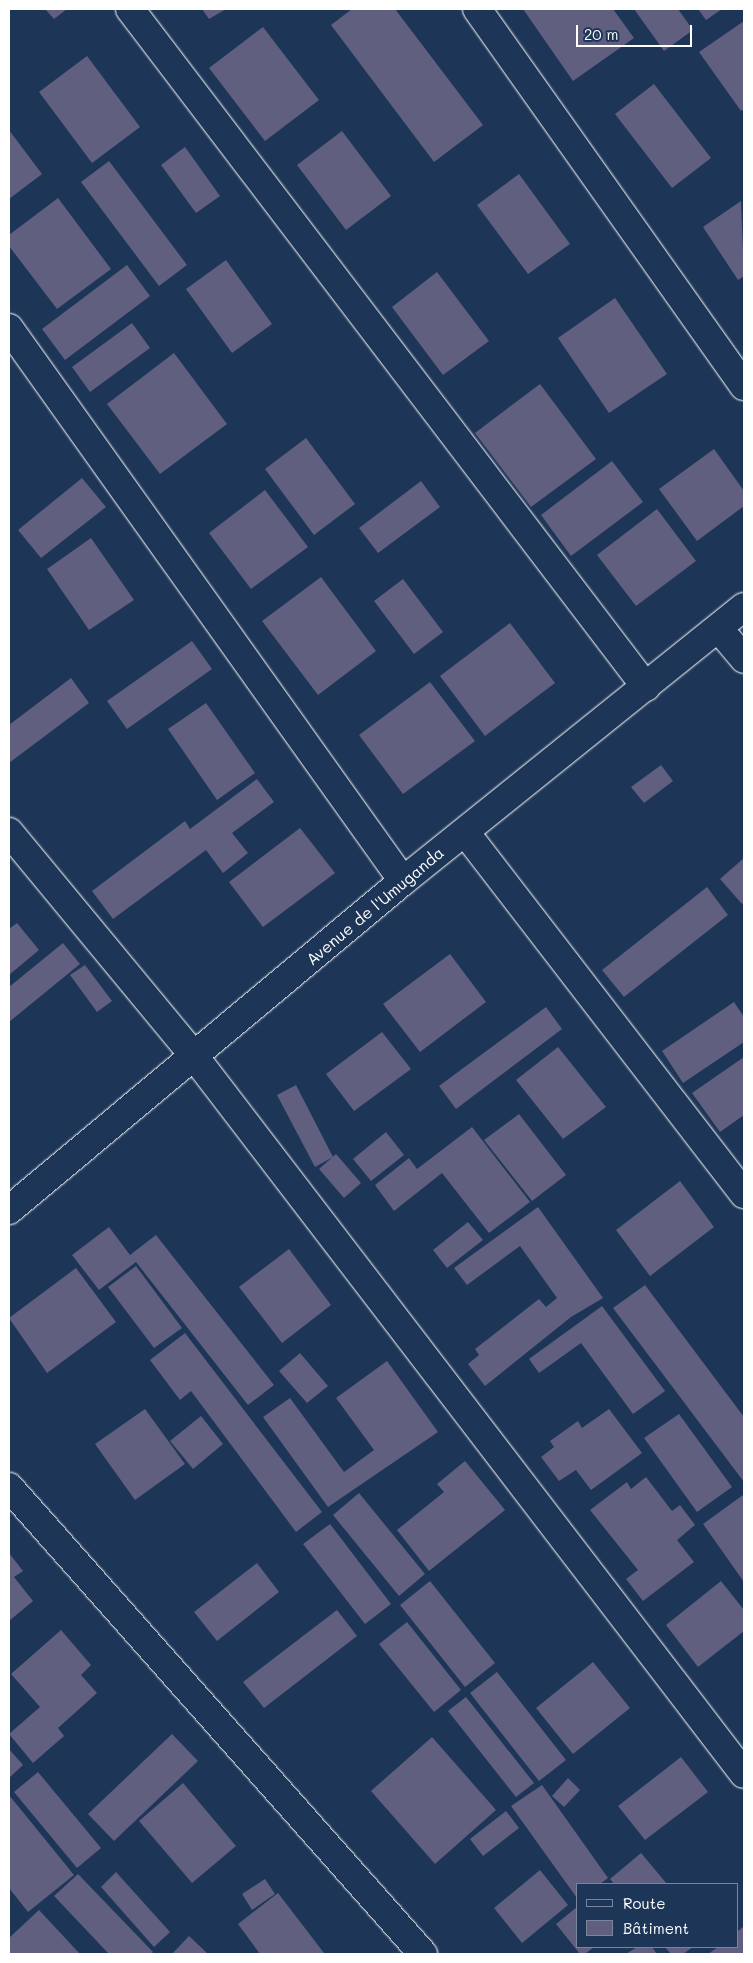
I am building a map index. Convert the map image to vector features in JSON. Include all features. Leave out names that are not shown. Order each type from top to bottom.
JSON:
[{"type":"street","points":[[130,9],[646,687]]},
{"type":"street","points":[[477,9],[744,386]]},
{"type":"street","points":[[9,328],[403,881]]},
{"type":"street","name":"Avenue de l'Umuganda","points":[[9,1210],[403,881],[744,607]]},
{"type":"street","points":[[719,629],[744,659]]},
{"type":"street","points":[[9,832],[194,1056],[744,1774]]},
{"type":"street","points":[[465,832],[744,1194]]},
{"type":"street","points":[[9,1487],[423,1954]]},
{"type":"building","points":[[45,9],[67,9],[54,19]]},
{"type":"building","points":[[202,9],[226,9],[209,19]]},
{"type":"building","points":[[352,9],[395,9],[483,125],[434,162],[331,25]]},
{"type":"building","points":[[523,9],[613,9],[634,38],[573,81]]},
{"type":"building","points":[[634,9],[678,9],[693,30],[664,51]]},
{"type":"building","points":[[698,9],[722,9],[706,20]]},
{"type":"building","points":[[744,21],[744,109],[741,111],[699,52]]},
{"type":"building","points":[[263,27],[319,100],[265,141],[209,68]]},
{"type":"building","points":[[87,56],[140,127],[92,163],[39,92]]},
{"type":"building","points":[[654,84],[711,158],[672,188],[615,114]]},
{"type":"building","points":[[9,130],[42,174],[9,199]]},
{"type":"building","points":[[342,131],[391,196],[346,230],[297,165]]},
{"type":"building","points":[[185,147],[220,196],[196,213],[161,165]]},
{"type":"building","points":[[109,161],[187,265],[159,286],[81,182]]},
{"type":"building","points":[[519,174],[570,244],[528,274],[477,205]]},
{"type":"building","points":[[58,198],[111,269],[57,309],[9,246],[9,235]]},
{"type":"building","points":[[741,201],[744,276],[738,280],[703,227]]},
{"type":"building","points":[[226,260],[272,324],[232,353],[186,289]]},
{"type":"building","points":[[127,265],[150,296],[65,360],[42,329]]},
{"type":"building","points":[[437,272],[489,341],[443,375],[392,307]]},
{"type":"building","points":[[615,298],[667,374],[609,413],[558,338]]},
{"type":"building","points":[[132,323],[150,348],[90,392],[72,367]]},
{"type":"building","points":[[174,353],[227,424],[160,474],[107,404]]},
{"type":"building","points":[[540,384],[596,459],[531,507],[475,433]]},
{"type":"building","points":[[306,438],[355,504],[314,535],[265,469]]},
{"type":"building","points":[[714,449],[744,491],[744,506],[697,541],[659,489]]},
{"type":"building","points":[[612,461],[643,502],[571,556],[541,515]]},
{"type":"building","points":[[82,478],[106,507],[41,558],[18,530]]},
{"type":"building","points":[[421,481],[440,507],[378,553],[359,528]]},
{"type":"building","points":[[265,490],[308,547],[251,589],[209,533]]},
{"type":"building","points":[[657,509],[696,561],[636,606],[597,555]]},
{"type":"building","points":[[91,538],[134,600],[89,630],[47,569]]},
{"type":"building","points":[[321,577],[376,651],[318,695],[262,621]]},
{"type":"building","points":[[403,579],[443,632],[414,654],[374,601]]},
{"type":"building","points":[[510,623],[555,683],[485,736],[440,676]]},
{"type":"building","points":[[192,641],[212,669],[127,729],[107,701]]},
{"type":"building","points":[[71,678],[89,703],[9,763],[9,725]]},
{"type":"building","points":[[430,682],[475,741],[403,794],[359,735]]},
{"type":"building","points":[[206,703],[255,773],[217,800],[168,729]]},
{"type":"building","points":[[661,765],[673,781],[644,803],[631,787]]},
{"type":"building","points":[[257,779],[274,802],[232,833],[248,853],[223,873],[206,850],[113,919],[92,891],[185,821],[190,829]]},
{"type":"building","points":[[300,828],[335,873],[263,927],[229,882]]},
{"type":"building","points":[[744,858],[744,902],[742,904],[720,879]]},
{"type":"building","points":[[707,887],[728,915],[624,997],[602,970]]},
{"type":"building","points":[[17,923],[39,950],[9,975],[9,929]]},
{"type":"building","points":[[63,943],[80,964],[9,1022],[9,987]]},
{"type":"building","points":[[450,954],[486,1002],[420,1052],[383,1004]]},
{"type":"building","points":[[85,965],[112,1001],[97,1012],[70,975]]},
{"type":"building","points":[[734,1002],[744,1017],[744,1042],[683,1083],[662,1051]]},
{"type":"building","points":[[546,1007],[562,1029],[456,1109],[439,1086]]},
{"type":"building","points":[[382,1032],[411,1069],[354,1111],[326,1074]]},
{"type":"building","points":[[558,1047],[606,1107],[563,1139],[516,1080]]},
{"type":"building","points":[[744,1057],[744,1115],[720,1132],[692,1093]]},
{"type":"building","points":[[296,1085],[333,1157],[315,1167],[277,1095]]},
{"type":"building","points":[[519,1114],[566,1175],[532,1201],[484,1140]]},
{"type":"building","points":[[472,1127],[530,1202],[489,1233],[442,1173],[394,1211],[375,1185],[409,1158],[417,1169]]},
{"type":"building","points":[[386,1132],[404,1155],[371,1181],[353,1159]]},
{"type":"building","points":[[336,1154],[361,1183],[344,1198],[319,1169]]},
{"type":"building","points":[[680,1181],[714,1227],[650,1276],[616,1230]]},
{"type":"building","points":[[538,1207],[603,1298],[571,1317],[485,1386],[468,1364],[479,1355],[475,1349],[539,1299],[546,1307],[557,1298],[520,1246],[467,1285],[454,1268]]},
{"type":"building","points":[[468,1222],[483,1240],[447,1268],[433,1250]]},
{"type":"building","points":[[109,1227],[130,1255],[156,1235],[274,1385],[248,1405],[136,1262],[99,1290],[72,1255]]},
{"type":"building","points":[[289,1249],[331,1305],[282,1343],[239,1287]]},
{"type":"building","points":[[136,1266],[182,1328],[154,1348],[108,1287]]},
{"type":"building","points":[[76,1268],[116,1322],[47,1373],[9,1318]]},
{"type":"building","points":[[645,1285],[744,1417],[744,1482],[613,1308]]},
{"type":"building","points":[[602,1306],[665,1391],[633,1414],[581,1343],[539,1373],[529,1359]]},
{"type":"building","points":[[185,1333],[322,1512],[296,1532],[191,1391],[180,1400],[150,1360]]},
{"type":"building","points":[[300,1353],[328,1386],[307,1403],[279,1371]]},
{"type":"building","points":[[387,1361],[438,1432],[328,1507],[263,1417],[290,1398],[344,1472],[374,1450],[336,1398]]},
{"type":"building","points":[[145,1409],[185,1464],[135,1500],[95,1444]]},
{"type":"building","points":[[609,1409],[642,1453],[591,1490],[576,1470],[559,1481],[541,1457],[554,1447],[550,1441],[578,1421],[582,1428]]},
{"type":"building","points":[[679,1414],[732,1487],[697,1512],[644,1438]]},
{"type":"building","points":[[201,1416],[223,1444],[193,1469],[170,1441]]},
{"type":"building","points":[[465,1461],[505,1510],[429,1571],[397,1530],[444,1492],[437,1484]]},
{"type":"building","points":[[646,1477],[672,1511],[680,1505],[695,1525],[677,1540],[694,1562],[643,1601],[626,1579],[638,1570],[590,1510],[627,1482],[631,1489]]},
{"type":"building","points":[[359,1493],[425,1574],[399,1596],[333,1515]]},
{"type":"building","points":[[743,1495],[744,1497],[744,1582],[703,1524]]},
{"type":"building","points":[[330,1524],[391,1604],[365,1624],[303,1544]]},
{"type":"building","points":[[9,1553],[23,1571],[14,1577],[33,1601],[9,1621]]},
{"type":"building","points":[[257,1563],[279,1592],[217,1641],[194,1612]]},
{"type":"building","points":[[430,1581],[495,1663],[465,1687],[400,1605]]},
{"type":"building","points":[[721,1581],[744,1610],[744,1631],[698,1667],[666,1625]]},
{"type":"building","points":[[337,1610],[357,1636],[264,1708],[243,1682]]},
{"type":"building","points":[[407,1622],[461,1690],[434,1712],[379,1644]]},
{"type":"building","points":[[61,1630],[91,1665],[81,1675],[97,1693],[58,1728],[64,1736],[33,1763],[9,1734],[40,1707],[11,1674]]},
{"type":"building","points":[[593,1662],[630,1708],[573,1754],[536,1708]]},
{"type":"building","points":[[497,1672],[566,1760],[539,1781],[470,1693]]},
{"type":"building","points":[[466,1697],[534,1783],[516,1797],[448,1711]]},
{"type":"building","points":[[172,1734],[198,1761],[114,1841],[88,1814]]},
{"type":"building","points":[[432,1737],[496,1810],[435,1864],[371,1791]]},
{"type":"building","points":[[9,1749],[23,1765],[9,1778]]},
{"type":"building","points":[[681,1757],[708,1792],[645,1840],[618,1806]]},
{"type":"building","points":[[38,1772],[101,1848],[77,1868],[14,1792]]},
{"type":"building","points":[[568,1778],[580,1790],[564,1807],[552,1796]]},
{"type":"building","points":[[183,1783],[236,1846],[192,1883],[139,1821]]},
{"type":"building","points":[[542,1785],[608,1878],[601,1883],[576,1883],[576,1897],[511,1806]]},
{"type":"building","points":[[9,1795],[74,1875],[28,1912],[9,1888]]},
{"type":"building","points":[[506,1811],[519,1828],[483,1856],[470,1839]]},
{"type":"building","points":[[641,1853],[666,1883],[613,1883],[610,1879]]},
{"type":"building","points":[[540,1870],[568,1905],[522,1943],[494,1908]]},
{"type":"building","points":[[116,1872],[170,1932],[154,1947],[101,1887]]},
{"type":"building","points":[[78,1874],[153,1952],[151,1954],[109,1954],[54,1896]]},
{"type":"building","points":[[265,1879],[275,1894],[252,1910],[242,1894]]},
{"type":"building","points":[[278,1893],[323,1954],[260,1954],[238,1924]]},
{"type":"building","points":[[576,1908],[576,1948],[593,1948],[585,1954],[580,1954],[556,1924]]},
{"type":"building","points":[[39,1910],[80,1954],[9,1954],[9,1938]]},
{"type":"building","points":[[744,1926],[744,1954],[708,1954],[717,1948],[738,1948],[738,1931]]},
{"type":"building","points":[[189,1936],[208,1954],[172,1954]]},
{"type":"building","points":[[635,1948],[653,1948],[657,1954],[626,1954]]},
{"type":"building","points":[[666,1948],[692,1948],[683,1954],[671,1954]]}]
